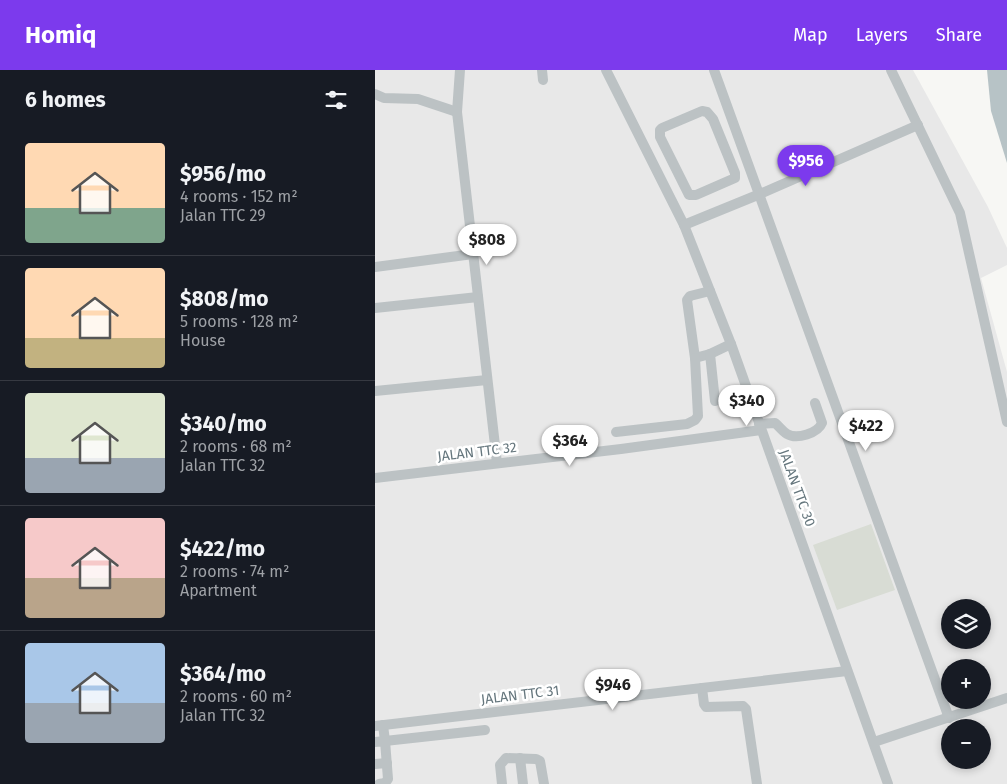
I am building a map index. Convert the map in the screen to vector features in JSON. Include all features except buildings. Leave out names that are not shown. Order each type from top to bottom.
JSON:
[{"type":"street","points":[[460,70],[457,112],[497,463]]},
{"type":"street","name":"JALAN TTC 30","points":[[606,70],[684,225],[731,344],[888,784]]},
{"type":"street","points":[[714,70],[949,718]]},
{"type":"street","points":[[891,70],[960,213],[1007,422]]},
{"type":"street","points":[[375,94],[384,98],[418,99],[457,112]]},
{"type":"street","points":[[699,112],[707,112],[713,120],[735,173],[735,178],[696,195],[689,196],[672,162],[660,138],[660,130],[699,112]]},
{"type":"street","points":[[684,225],[917,125]]},
{"type":"street","points":[[657,170],[672,162]]},
{"type":"street","points":[[375,267],[473,254]]},
{"type":"street","points":[[617,432],[687,424],[698,416],[695,358],[687,300],[690,296],[710,291]]},
{"type":"street","points":[[375,308],[478,297]]},
{"type":"street","points":[[695,358],[710,354],[731,344]]},
{"type":"street","points":[[710,354],[715,401]]},
{"type":"street","points":[[375,391],[487,380]]},
{"type":"street","points":[[760,427],[775,424],[787,434],[794,436],[811,432],[819,428],[822,423],[815,403]]},
{"type":"street","name":"JALAN TTC 32","points":[[375,478],[621,449],[760,427]]},
{"type":"street","name":"JALAN TTC 31","points":[[379,725],[847,671]]},
{"type":"street","points":[[702,688],[706,707],[743,706],[746,709],[757,784]]},
{"type":"street","points":[[874,742],[1007,698]]},
{"type":"street","points":[[379,725],[380,741],[387,763],[388,779],[385,784],[379,784]]},
{"type":"street","points":[[380,741],[485,730]]},
{"type":"street","points":[[503,784],[500,765],[505,758],[540,761],[544,784]]},
{"type":"street","points":[[521,758],[523,784]]},
{"type":"street","points":[[375,764],[387,763]]},
{"type":"shaded area","points":[[375,70],[913,70],[988,207],[1007,248],[1007,265],[981,278],[1007,372],[1007,784],[375,784]]},
{"type":"shaded area","points":[[987,70],[1007,70],[1007,163],[991,111]]},
{"type":"shaded area","points":[[871,524],[895,590],[837,610],[813,545]]}]
